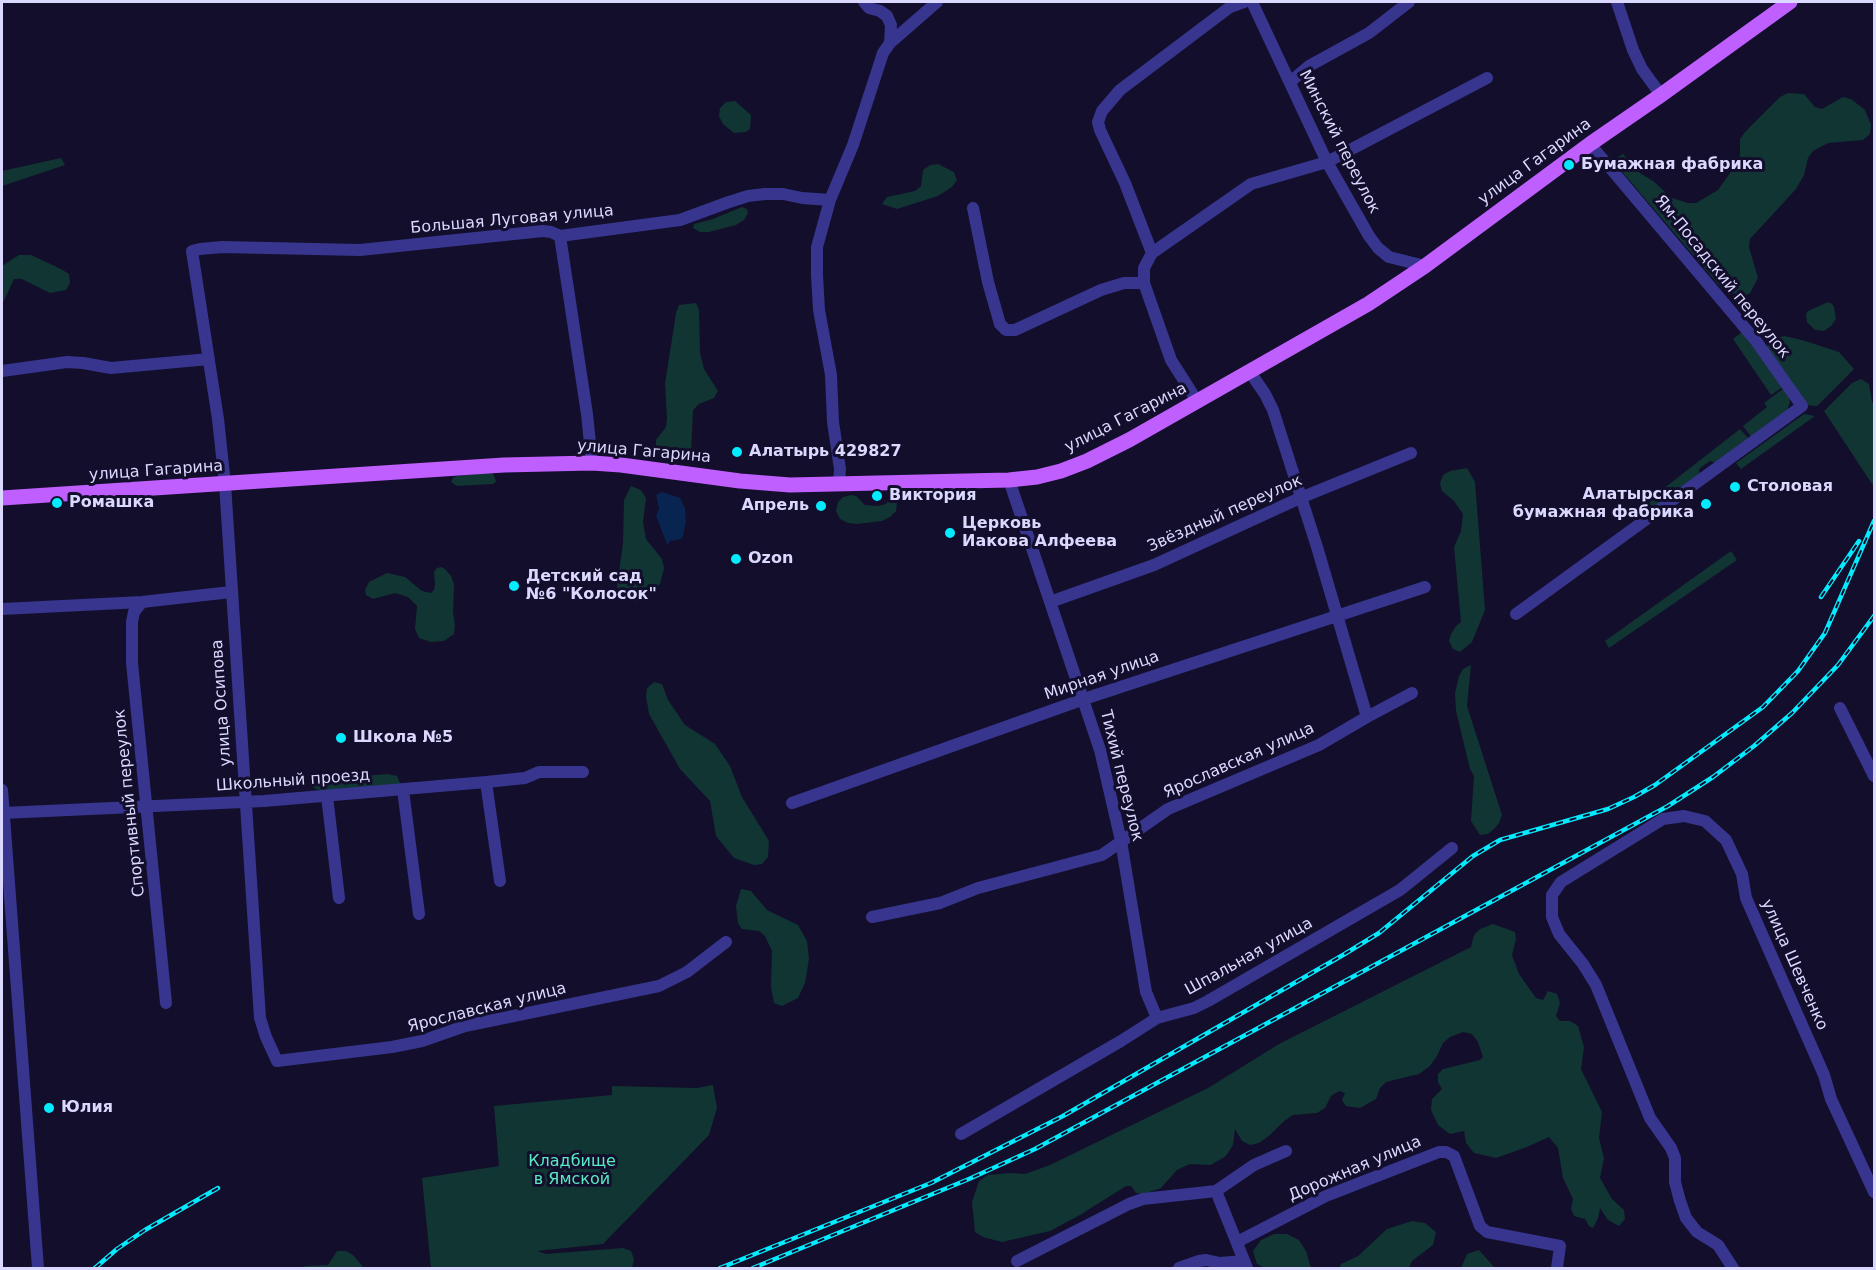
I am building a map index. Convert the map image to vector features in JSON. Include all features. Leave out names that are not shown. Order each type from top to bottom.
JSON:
[{"type":"main road","name":"улица Гагарина","points":[[2,498],[504,465],[592,463],[621,465],[740,481],[790,485],[833,485],[839,482],[862,484],[1009,480],[1037,477],[1061,471],[1129,440],[1368,304],[1425,266],[1590,144],[1790,2]]},
{"type":"street","points":[[864,2],[869,8],[887,16],[891,25],[890,43]]},
{"type":"street","points":[[839,482],[840,468],[833,422],[831,375],[819,310],[818,248],[830,200],[853,145],[876,68],[883,53],[890,43],[937,2]]},
{"type":"street","points":[[1152,253],[1125,183],[1100,130],[1098,122],[1102,111],[1120,90],[1230,7],[1244,2]]},
{"type":"street","name":"Минский переулок","points":[[1252,2],[1327,162],[1358,219],[1378,248],[1389,257],[1425,266]]},
{"type":"street","points":[[1290,82],[1309,66],[1369,33],[1409,2]]},
{"type":"street","points":[[1617,2],[1642,69],[1661,95]]},
{"type":"street","points":[[1197,402],[1171,360],[1144,283],[1144,268],[1152,253],[1251,184],[1327,162],[1487,78]]},
{"type":"street","name":"Ям-Посадский переулок","points":[[1516,614],[1802,406],[1756,341],[1590,144]]},
{"type":"street","name":"Большая Луговая улица","points":[[192,251],[222,247],[360,250],[543,231],[551,231],[560,236],[680,220],[739,199],[765,194],[830,200]]},
{"type":"street","points":[[973,208],[988,282],[1000,324],[1006,330],[1015,330],[1101,290],[1124,283],[1144,283]]},
{"type":"street","points":[[560,236],[587,414],[592,463]]},
{"type":"street","name":"улица Осипова","points":[[192,251],[225,484],[244,801],[260,1017],[277,1061]]},
{"type":"street","points":[[2,371],[67,362],[111,368],[209,359]]},
{"type":"street","points":[[1250,372],[1273,410],[1317,547],[1366,717]]},
{"type":"street","name":"Звёздный переулок","points":[[1050,602],[1154,565],[1300,498],[1412,453]]},
{"type":"street","name":"Тихий переулок","points":[[1009,480],[1100,750],[1120,841],[1146,992],[1157,1018]]},
{"type":"street","name":"Мирная улица","points":[[792,803],[1084,699],[1425,587]]},
{"type":"street","points":[[2,609],[142,602],[231,592]]},
{"type":"street","name":"Спортивный переулок","points":[[142,602],[134,612],[132,622],[132,663],[166,1003]]},
{"type":"street","name":"Ярославская улица","points":[[872,917],[940,903],[978,888],[1102,855],[1168,809],[1319,745],[1412,693]]},
{"type":"street","points":[[1840,708],[1875,776]]},
{"type":"street","name":"Школьный проезд","points":[[3,813],[327,796],[525,778],[539,772],[583,772]]},
{"type":"street","points":[[486,782],[500,881]]},
{"type":"street","points":[[2,789],[38,1269]]},
{"type":"street","points":[[404,790],[418,914]]},
{"type":"street","points":[[327,796],[339,898]]},
{"type":"street","name":"улица Шевченко","points":[[1733,1269],[1718,1245],[1697,1232],[1686,1218],[1675,1182],[1675,1158],[1671,1148],[1650,1118],[1596,985],[1583,964],[1559,934],[1552,916],[1552,895],[1562,882],[1663,819],[1684,816],[1705,821],[1726,840],[1742,874],[1746,898],[1824,1075],[1831,1099],[1875,1192]]},
{"type":"street","name":"Шпальная улица","points":[[961,1134],[1157,1018],[1194,1008],[1208,1001],[1400,890],[1452,848]]},
{"type":"street","name":"Ярославская улица","points":[[277,1061],[392,1047],[422,1041],[465,1026],[659,986],[687,972],[726,942]]},
{"type":"street","points":[[1017,1261],[1143,1199],[1216,1191],[1254,1165],[1286,1151]]},
{"type":"street","name":"Дорожная улица","points":[[1237,1242],[1326,1196],[1439,1152],[1446,1152],[1454,1156],[1480,1226],[1487,1232],[1560,1246],[1557,1269]]},
{"type":"street","points":[[1179,1269],[1206,1260],[1246,1265],[1216,1191]]},
{"type":"green space","points":[[1788,93],[1804,94],[1815,107],[1822,109],[1843,97],[1851,99],[1865,110],[1871,125],[1870,134],[1863,140],[1828,143],[1813,151],[1796,189],[1750,239],[1749,247],[1758,278],[1750,293],[1743,297],[1722,289],[1618,167],[1616,158],[1623,154],[1640,173],[1672,198],[1696,203],[1718,190],[1737,163],[1740,155],[1740,139],[1745,132],[1780,97]]},
{"type":"green space","points":[[735,101],[751,115],[750,129],[746,132],[734,133],[723,124],[719,116],[720,108],[726,102]]},
{"type":"green space","points":[[61,158],[65,165],[2,186],[2,171]]},
{"type":"green space","points":[[938,164],[954,172],[957,180],[952,187],[938,196],[897,209],[882,204],[887,197],[915,191],[921,186],[923,170],[930,165]]},
{"type":"green space","points":[[742,207],[747,209],[748,213],[744,220],[736,225],[709,232],[700,232],[693,228],[694,224]]},
{"type":"green space","points":[[19,255],[31,255],[69,274],[70,283],[66,290],[50,293],[22,279],[14,279],[2,305],[2,266]]},
{"type":"green space","points":[[1828,302],[1834,307],[1836,319],[1824,331],[1815,330],[1807,322],[1806,314]]},
{"type":"green space","points":[[696,303],[699,310],[700,353],[704,369],[718,391],[714,398],[699,404],[693,410],[691,452],[677,459],[661,457],[656,449],[656,440],[666,427],[665,384],[676,313],[679,305]]},
{"type":"green space","points":[[1742,332],[1783,387],[1771,395],[1733,339]]},
{"type":"green space","points":[[1784,336],[1839,352],[1854,369],[1817,406],[1805,405],[1766,350],[1769,340]]},
{"type":"green space","points":[[1861,379],[1869,384],[1874,404],[1874,487],[1824,411],[1852,383]]},
{"type":"green space","points":[[1784,388],[1790,402],[1787,410],[1752,438],[1743,426],[1767,407],[1764,403]]},
{"type":"green space","points":[[1804,414],[1815,416],[1741,469],[1736,463]]},
{"type":"green space","points":[[1740,429],[1749,439],[1716,463],[1710,461],[1699,469],[1700,477],[1647,517],[1640,507]]},
{"type":"green space","points":[[1467,468],[1475,482],[1485,610],[1472,642],[1460,652],[1453,649],[1449,641],[1456,626],[1461,622],[1454,547],[1461,531],[1463,514],[1454,501],[1442,491],[1440,483],[1443,475],[1450,471]]},
{"type":"green space","points":[[493,474],[495,478],[496,482],[493,484],[457,486],[451,482],[457,476]]},
{"type":"green space","points":[[631,486],[641,490],[646,498],[643,522],[646,539],[662,559],[664,568],[660,584],[655,590],[642,600],[634,602],[619,595],[617,586],[623,543],[624,500]]},
{"type":"green space","points":[[856,496],[865,505],[878,506],[886,504],[891,497],[897,503],[896,511],[882,521],[848,523],[840,519],[836,511],[838,502],[843,497]]},
{"type":"green space","points":[[1731,551],[1737,560],[1609,648],[1605,641]]},
{"type":"green space","points":[[441,567],[451,576],[454,584],[454,634],[444,641],[431,642],[419,638],[415,629],[417,606],[408,597],[395,593],[373,599],[366,595],[365,590],[369,582],[387,573],[405,577],[422,591],[431,593],[435,585],[434,572]]},
{"type":"green space","points":[[1471,665],[1467,706],[1502,815],[1494,829],[1488,834],[1480,835],[1471,821],[1474,776],[1470,769],[1456,711],[1455,693],[1463,669]]},
{"type":"green space","points":[[654,682],[662,684],[668,700],[685,725],[715,744],[730,766],[742,797],[769,841],[768,857],[762,864],[754,865],[734,858],[716,836],[710,801],[680,769],[649,714],[647,688]]},
{"type":"green space","points":[[388,774],[397,776],[400,783],[393,788],[321,791],[314,788],[313,783],[320,779]]},
{"type":"green space","points":[[741,889],[751,891],[767,910],[798,925],[807,941],[809,959],[805,983],[798,998],[782,1006],[774,1003],[771,987],[772,951],[765,936],[759,931],[742,929],[738,923],[736,906]]},
{"type":"green space","points":[[1493,924],[1515,932],[1516,939],[1512,955],[1519,974],[1536,998],[1543,1000],[1548,991],[1557,994],[1560,1003],[1556,1016],[1560,1021],[1570,1021],[1578,1026],[1584,1047],[1581,1069],[1602,1112],[1599,1138],[1604,1158],[1600,1178],[1612,1199],[1624,1210],[1625,1219],[1619,1226],[1608,1220],[1600,1208],[1593,1228],[1585,1219],[1574,1216],[1571,1209],[1573,1199],[1563,1178],[1558,1148],[1549,1137],[1496,1158],[1474,1153],[1466,1143],[1464,1131],[1450,1134],[1438,1125],[1431,1110],[1432,1099],[1442,1089],[1438,1082],[1438,1074],[1443,1069],[1480,1060],[1483,1057],[1478,1042],[1472,1034],[1463,1032],[1450,1037],[1443,1043],[1430,1066],[1419,1074],[1386,1082],[1380,1088],[1376,1099],[1360,1108],[1346,1106],[1342,1100],[1345,1093],[1339,1091],[1331,1096],[1325,1108],[1317,1113],[1293,1115],[1259,1143],[1250,1145],[1242,1141],[1235,1129],[1233,1145],[1226,1156],[1211,1165],[1190,1164],[1177,1170],[1161,1188],[1144,1194],[1136,1193],[1131,1186],[1126,1186],[1050,1231],[1002,1242],[983,1237],[975,1232],[972,1202],[979,1181],[988,1175],[1025,1174],[1050,1165],[1208,1088],[1279,1044],[1471,947],[1474,935],[1480,929]]},
{"type":"green space","name":"Кладбище в Ямской","points":[[713,1085],[717,1108],[709,1135],[603,1244],[537,1251],[546,1254],[623,1248],[631,1251],[634,1259],[632,1268],[431,1268],[422,1178],[499,1166],[494,1106],[612,1095],[612,1086],[697,1088]]},
{"type":"green space","points":[[1412,1221],[1425,1223],[1436,1232],[1433,1245],[1412,1261],[1409,1268],[1339,1268],[1341,1264],[1358,1256],[1387,1229]]},
{"type":"green space","points":[[1274,1234],[1287,1234],[1299,1240],[1306,1251],[1311,1268],[1265,1268],[1257,1264],[1253,1251],[1261,1240]]},
{"type":"green space","points":[[1479,1250],[1495,1268],[1461,1268],[1467,1254]]},
{"type":"green space","points":[[337,1251],[346,1251],[353,1255],[364,1268],[300,1268],[328,1265]]},
{"type":"water","points":[[662,492],[680,498],[685,508],[686,521],[683,536],[668,544],[656,516],[659,508],[656,495]]},
{"type":"railway","points":[[720,1268],[931,1183],[1063,1116],[1379,933],[1473,856],[1500,840],[1608,809],[1655,785],[1763,707],[1798,671],[1825,633],[1874,521]]},
{"type":"railway","points":[[1821,597],[1859,541]]},
{"type":"railway","points":[[753,1268],[969,1179],[1035,1149],[1668,806],[1713,777],[1792,713],[1838,665],[1874,616]]},
{"type":"railway","points":[[95,1268],[117,1249],[145,1230],[218,1188]]},
{"type":"place","name":"Бумажная фабрика","points":[[1569,165]]},
{"type":"place","name":"Алатырь 429827","points":[[737,452]]},
{"type":"place","name":"Столовая","points":[[1735,487]]},
{"type":"place","name":"Виктория","points":[[877,496]]},
{"type":"place","name":"Ромашка","points":[[57,503]]},
{"type":"place","name":"Алатырская бумажная фабрика","points":[[1706,504]]},
{"type":"place","name":"Апрель","points":[[821,506]]},
{"type":"place","name":"Церковь Иакова Алфеева","points":[[950,533]]},
{"type":"place","name":"Ozon","points":[[736,559]]},
{"type":"place","name":"Детский сад №6 \"Колосок\"","points":[[514,586]]},
{"type":"place","name":"Школа №5","points":[[341,738]]},
{"type":"place","name":"Юлия","points":[[49,1108]]}]
